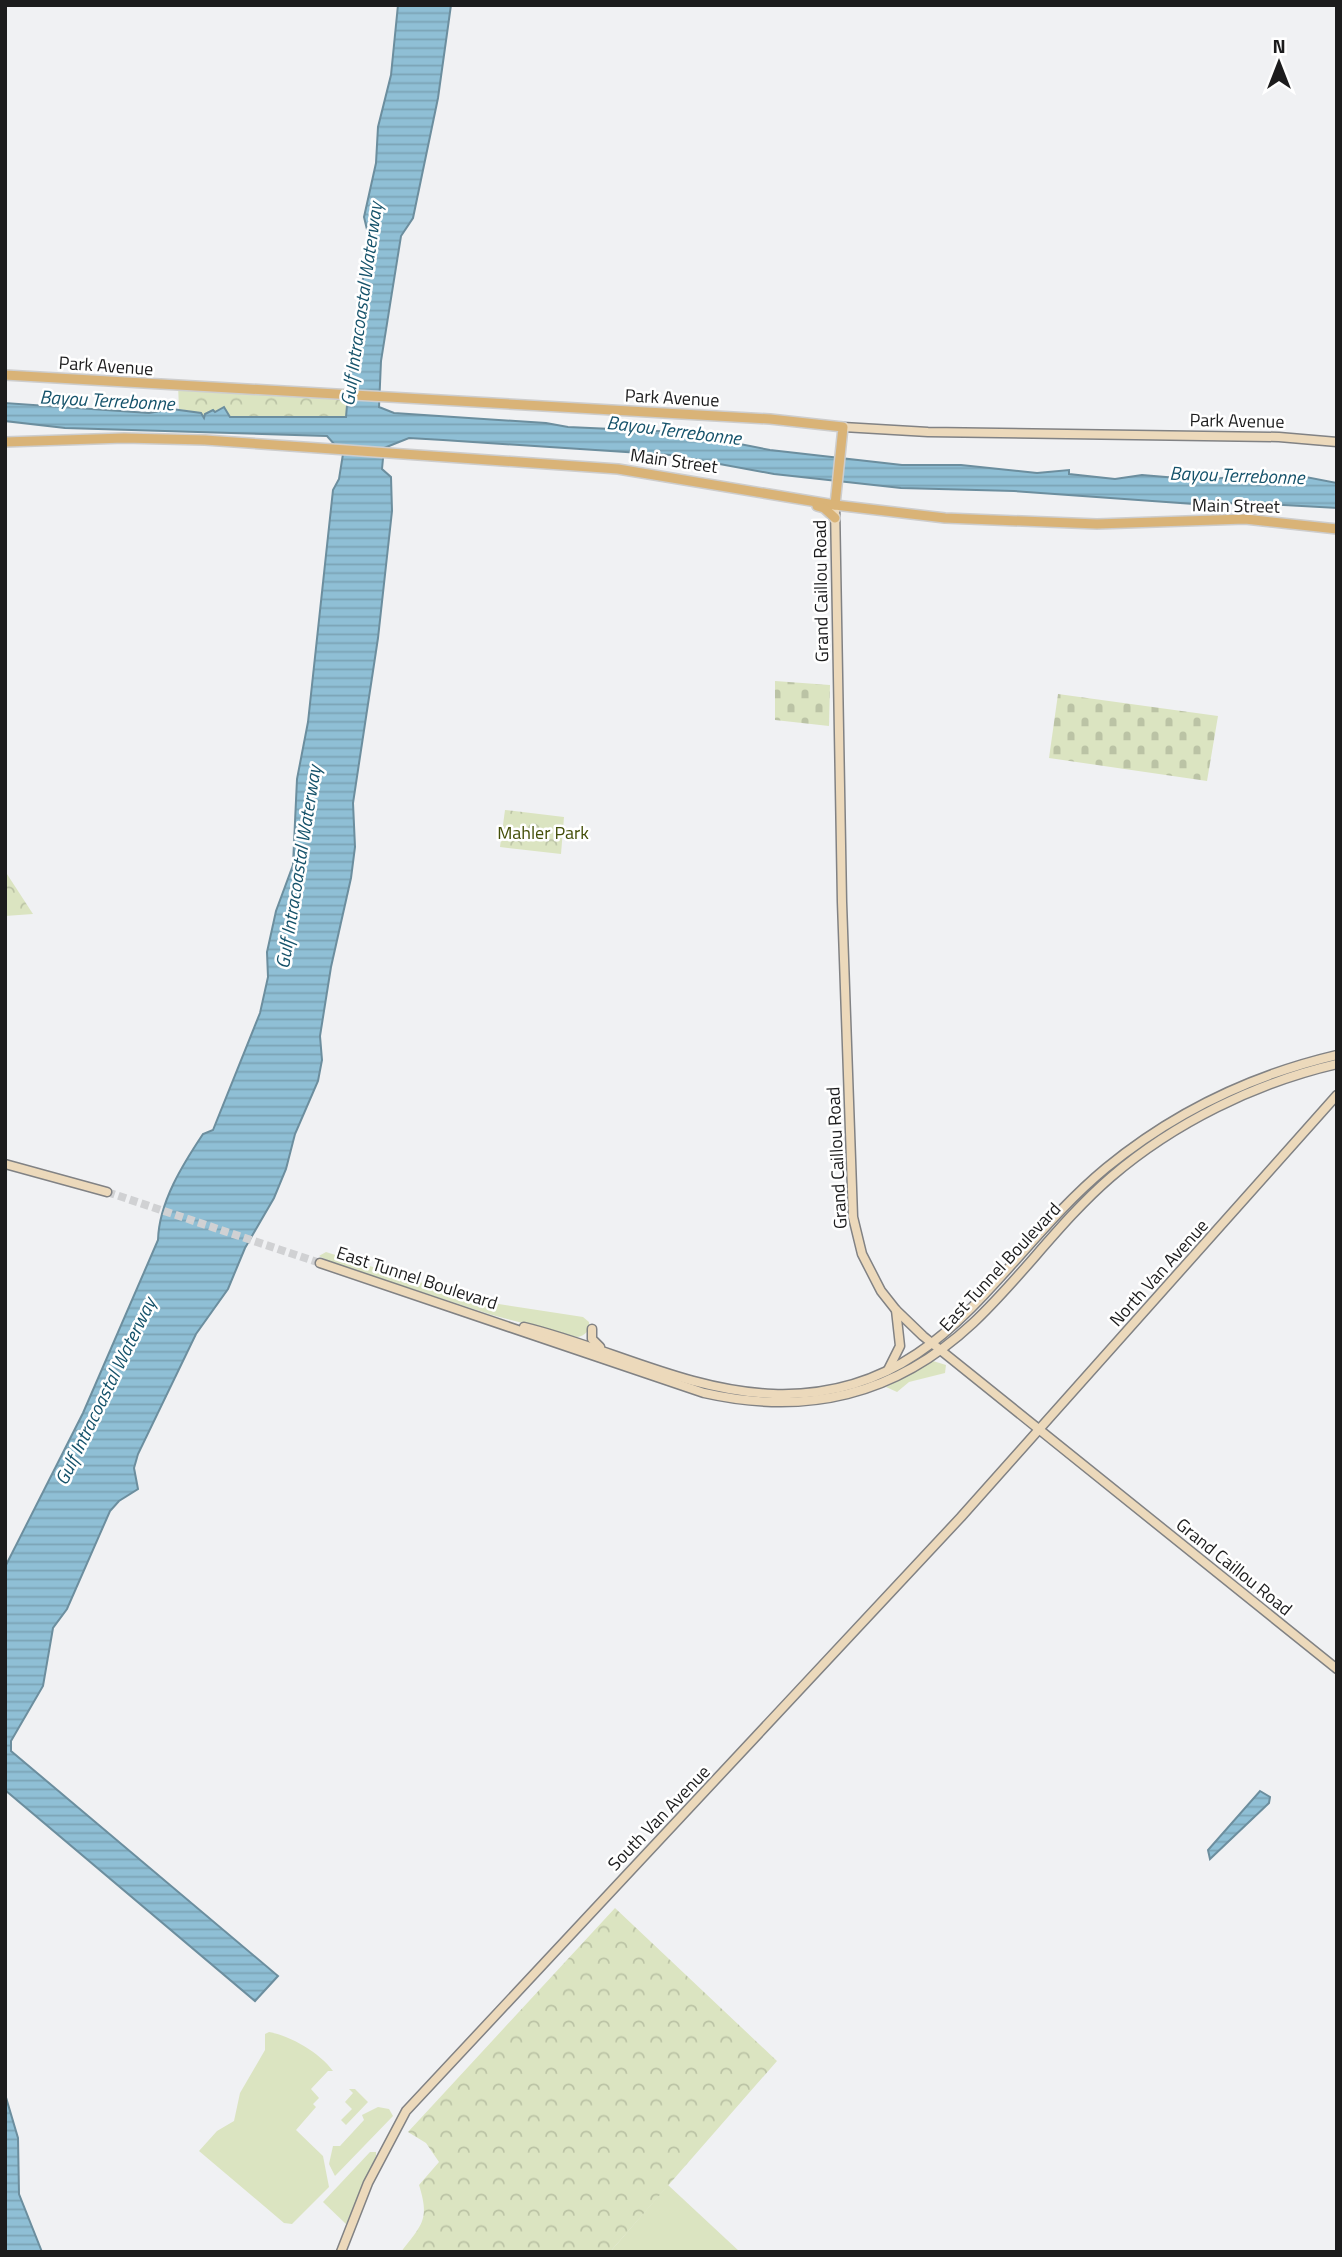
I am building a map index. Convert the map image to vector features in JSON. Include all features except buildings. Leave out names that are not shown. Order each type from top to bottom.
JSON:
[{"type":"main road","name":"Park Avenue","points":[[5,375],[770,419],[941,433],[1279,437],[1337,442]]},
{"type":"main road","name":"Grand Caillou Road","points":[[843,427],[835,505],[842,902],[852,1210],[862,1254],[881,1292],[896,1310],[933,1344],[1337,1669]]},
{"type":"main road","name":"Main Street","points":[[5,442],[124,438],[219,441],[618,469],[758,490],[835,505],[977,520],[1097,524],[1245,519],[1337,529]]},
{"type":"main road","points":[[811,500],[835,518]]},
{"type":"main road","name":"East Tunnel Boulevard","points":[[320,1263],[504,1323],[624,1368],[659,1370],[723,1388],[774,1394],[820,1391],[887,1371],[933,1344],[981,1301],[1078,1194],[1160,1128],[1224,1094],[1287,1070],[1337,1055]]},
{"type":"main road","name":"East Tunnel Boulevard","points":[[504,1323],[607,1352],[640,1368],[731,1399],[800,1403],[834,1398],[878,1385],[942,1350],[974,1322],[1084,1202],[1136,1157],[1180,1128],[1235,1099],[1337,1064]]},
{"type":"main road","name":"North Van Avenue","points":[[1038,1430],[1337,1095]]},
{"type":"main road","points":[[5,1164],[107,1192]]},
{"type":"main road","points":[[5,1170],[35,1172]]},
{"type":"main road","points":[[887,1371],[900,1346],[896,1310]]},
{"type":"main road","points":[[573,1341],[583,1340],[592,1329],[594,1342],[607,1352]]},
{"type":"main road","name":"South Van Avenue","points":[[341,2252],[368,2183],[406,2111],[872,1614],[1038,1430]]},
{"type":"green space","points":[[178,385],[347,397],[346,417],[204,418],[201,413],[179,409]]},
{"type":"green space","points":[[775,681],[830,685],[829,726],[775,720]]},
{"type":"green space","points":[[1058,694],[1218,716],[1207,781],[1049,758]]},
{"type":"green space","name":"Mahler Park","points":[[505,810],[564,817],[561,854],[500,847]]},
{"type":"green space","points":[[5,871],[33,914],[5,916]]},
{"type":"green space","points":[[326,1252],[479,1301],[583,1317],[589,1322],[589,1328],[585,1334],[577,1337],[492,1315],[333,1263],[319,1256]]},
{"type":"green space","points":[[933,1361],[946,1365],[945,1373],[909,1382],[897,1392],[886,1387]]},
{"type":"green space","points":[[615,1908],[777,2061],[610,2252],[401,2252],[419,2228],[424,2214],[419,2185],[439,2162],[426,2143],[408,2132]]},
{"type":"green space","points":[[269,2032],[304,2046],[333,2071],[328,2071],[311,2089],[319,2098],[313,2104],[316,2107],[296,2130],[323,2156],[329,2187],[292,2224],[284,2223],[199,2151],[217,2131],[234,2121],[240,2093],[265,2050],[265,2034]]},
{"type":"green space","points":[[349,2089],[355,2089],[368,2102],[346,2125],[341,2120],[352,2109],[345,2102],[353,2093]]},
{"type":"green space","points":[[378,2107],[389,2109],[393,2116],[335,2176],[329,2164],[333,2146],[340,2146],[364,2120],[362,2115]]},
{"type":"green space","points":[[370,2152],[376,2152],[376,2156],[346,2224],[323,2202]]},
{"type":"green space","points":[[668,2185],[740,2252],[610,2252]]},
{"type":"water","points":[[398,5],[451,5],[438,98],[413,218],[401,236],[381,361],[379,407],[394,413],[546,423],[568,427],[679,432],[770,450],[902,465],[961,465],[1037,473],[1069,470],[1069,474],[1115,479],[1142,475],[1202,480],[1232,477],[1233,473],[1252,474],[1255,479],[1288,483],[1306,477],[1337,483],[1337,508],[1247,503],[1194,504],[1014,491],[901,488],[774,474],[671,455],[443,440],[409,438],[384,448],[382,469],[391,477],[392,511],[378,638],[353,803],[355,847],[351,878],[331,967],[320,1036],[322,1060],[318,1081],[295,1134],[286,1169],[274,1198],[245,1248],[228,1289],[196,1334],[138,1454],[134,1468],[138,1489],[119,1501],[110,1511],[67,1609],[53,1628],[43,1686],[11,1741],[11,1751],[278,1976],[255,2001],[5,1790],[5,1567],[83,1413],[158,1240],[159,1226],[173,1184],[203,1134],[213,1130],[260,1013],[268,977],[267,952],[276,911],[293,865],[297,779],[308,722],[333,490],[339,479],[343,454],[327,436],[65,428],[5,421],[5,403],[149,413],[172,409],[201,413],[204,418],[205,414],[224,407],[230,417],[346,417],[351,359],[369,238],[364,217],[376,163],[378,127],[391,75]]},
{"type":"water","points":[[1260,1791],[1270,1797],[1269,1803],[1210,1859],[1208,1850]]},
{"type":"water","points":[[5,2094],[18,2138],[19,2194],[42,2252],[5,2252]]},
{"type":"tunnel","points":[[107,1192],[320,1263]]},
{"type":"water label","name":"Gulf Intracoastal Waterway","points":[[361,304]]},
{"type":"water label","name":"Bayou Terrebonne","points":[[107,400]]},
{"type":"water label","name":"Bayou Terrebonne","points":[[674,430]]},
{"type":"water label","name":"Bayou Terrebonne","points":[[1237,475]]},
{"type":"water label","name":"Gulf Intracoastal Waterway","points":[[298,867]]},
{"type":"water label","name":"Gulf Intracoastal Waterway","points":[[105,1391]]}]
